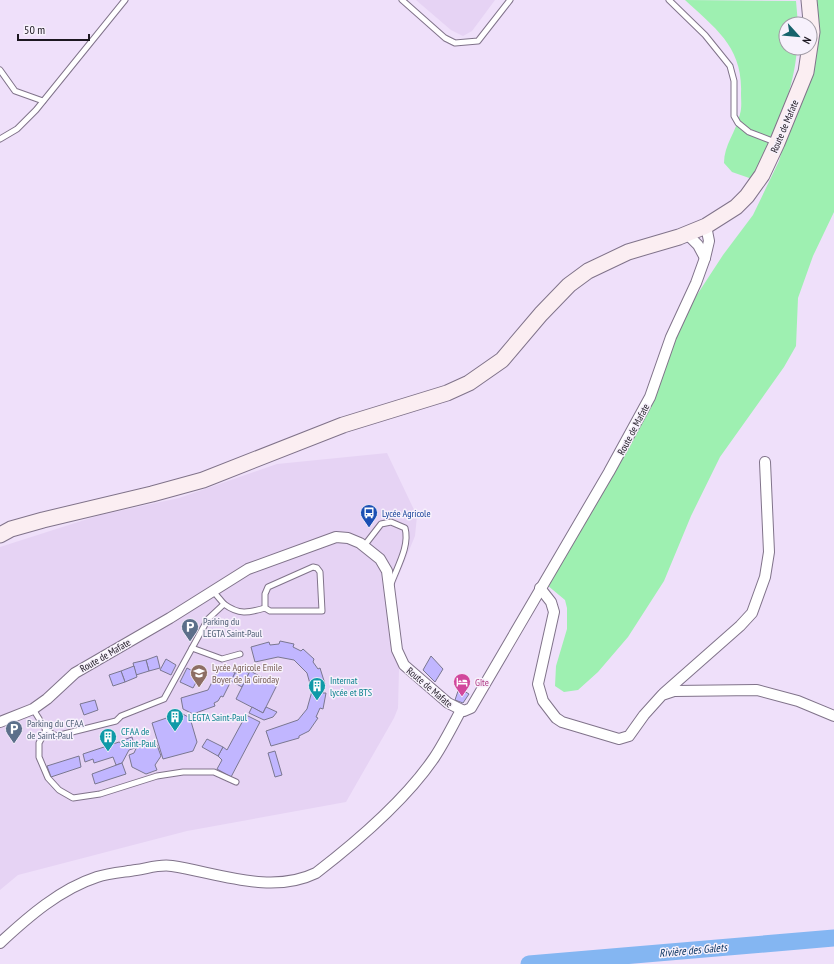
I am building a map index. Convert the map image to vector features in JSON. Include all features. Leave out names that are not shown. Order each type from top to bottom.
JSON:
[{"type":"main road","name":"Route de Mafate","points":[[0,535],[11,529],[43,520],[152,494],[203,480],[343,425],[447,393],[469,383],[502,360],[564,290],[588,271],[628,252],[686,234],[706,226],[736,207],[747,196],[762,175],[778,143],[806,72],[812,32],[809,0]]},
{"type":"street","name":"Route de Mafate","points":[[0,722],[34,709],[75,673],[214,591],[248,569],[336,537],[348,538],[364,546],[380,559],[387,571],[396,650],[404,664],[442,698],[461,710],[466,710],[474,705],[540,588],[609,472],[650,397],[671,338],[696,283],[705,258],[709,241],[706,226]]},
{"type":"street","points":[[686,234],[698,245],[705,258]]},
{"type":"street","points":[[540,588],[551,602],[554,612],[538,684],[544,701],[556,718],[569,725],[619,739],[629,736],[662,694],[740,626],[752,613],[765,577],[769,552],[765,462]]},
{"type":"street","points":[[662,694],[674,691],[757,690],[798,701],[834,716]]},
{"type":"street","points":[[0,943],[26,919],[47,903],[99,876],[164,866],[228,878],[259,881],[282,882],[309,877],[316,873],[378,820],[425,770],[448,735],[461,710]]},
{"type":"lane","points":[[0,139],[17,129],[43,101],[125,0]]},
{"type":"lane","points":[[402,0],[445,38],[455,43],[478,41],[510,0]]},
{"type":"lane","points":[[669,0],[705,35],[730,66],[734,81],[734,116],[738,123],[749,132],[778,143]]},
{"type":"lane","points":[[0,70],[15,91],[43,101]]},
{"type":"lane","points":[[364,546],[381,524],[391,522],[405,528],[408,536],[406,544],[390,587]]},
{"type":"lane","points":[[214,591],[224,604],[234,611],[248,612],[265,608],[270,611],[322,611],[320,572],[317,568],[313,567],[268,587],[265,594],[265,608]]},
{"type":"lane","points":[[34,709],[46,730],[56,736],[69,734],[116,721],[122,716],[164,699],[208,619],[224,604]]},
{"type":"lane","points":[[192,648],[222,659],[240,654]]},
{"type":"lane","points":[[46,730],[39,743],[39,756],[48,778],[60,790],[73,798],[100,794],[157,776],[183,772],[214,772],[236,782]]},
{"type":"shaded area","points":[[416,0],[495,0],[472,31],[463,36],[451,30]]},
{"type":"shaded area","name":"Lycée Agricole Emile Boyer de la Giroday","points":[[387,453],[417,516],[415,536],[387,604],[399,669],[398,708],[394,718],[346,802],[187,831],[18,875],[0,890],[0,547],[100,515],[179,498],[277,464]]},
{"type":"green space","points":[[685,0],[796,1],[797,16],[778,16],[778,56],[796,56],[795,65],[787,99],[755,180],[732,172],[724,163],[726,150],[738,121],[741,109],[740,77],[737,63],[732,51],[725,40],[707,20]]},
{"type":"green space","points":[[808,0],[834,0],[834,212],[813,256],[798,298],[796,346],[784,367],[720,457],[691,516],[664,581],[628,637],[598,672],[578,690],[564,692],[555,686],[556,666],[567,629],[567,608],[565,600],[547,585],[648,412],[670,349],[691,304],[723,255],[753,215],[779,161],[799,91],[802,56],[818,56],[818,16],[806,16]]},
{"type":"building","name":"Internat lycée et BTS","points":[[280,641],[294,644],[293,647],[301,651],[303,649],[314,659],[313,662],[318,669],[320,668],[325,684],[323,685],[323,693],[326,693],[323,709],[320,708],[316,717],[318,718],[309,731],[299,736],[299,738],[271,746],[266,731],[298,720],[307,709],[312,691],[307,673],[294,660],[278,657],[255,662],[251,647],[269,642],[270,645],[279,644]]},
{"type":"building","points":[[157,656],[160,668],[149,671],[146,660]]},
{"type":"building","points":[[431,656],[443,669],[435,682],[423,670]]},
{"type":"building","points":[[166,659],[176,665],[171,675],[160,670]]},
{"type":"building","points":[[146,660],[149,671],[136,675],[133,663]]},
{"type":"building","points":[[134,666],[137,677],[125,682],[121,671]]},
{"type":"building","name":"LEGTA Saint-Paul","points":[[220,666],[235,673],[223,697],[221,696],[218,701],[214,703],[215,706],[193,714],[183,709],[181,698],[208,690]]},
{"type":"building","points":[[187,668],[200,675],[193,688],[180,682]]},
{"type":"building","points":[[121,671],[125,682],[113,686],[109,675]]},
{"type":"building","points":[[245,671],[249,673],[242,687],[231,681],[235,673]]},
{"type":"building","points":[[250,671],[277,685],[263,713],[236,699]]},
{"type":"building","name":"Gîte","points":[[459,688],[469,694],[463,703],[455,700]]},
{"type":"building","points":[[95,700],[98,710],[84,715],[80,704]]},
{"type":"building","points":[[252,707],[263,713],[266,707],[277,712],[273,717],[264,720],[249,713]]},
{"type":"building","name":"LEGTA Saint-Paul","points":[[181,713],[190,718],[197,742],[193,751],[163,759],[152,723]]},
{"type":"building","name":"LEGTA Saint-Paul","points":[[246,715],[260,722],[231,777],[217,769],[222,760],[218,756],[223,747],[227,750]]},
{"type":"building","name":"CFAA de Saint-Paul","points":[[132,737],[135,748],[129,750],[122,763],[116,765],[113,757],[94,763],[93,759],[85,762],[83,754],[119,742],[121,743],[123,740]]},
{"type":"building","points":[[207,739],[223,747],[218,756],[202,747]]},
{"type":"building","points":[[148,741],[157,745],[161,756],[155,765],[157,770],[146,774],[132,767],[129,755],[134,753],[138,744]]},
{"type":"building","points":[[275,751],[282,775],[275,777],[268,753]]},
{"type":"building","points":[[79,756],[81,767],[51,777],[47,766]]},
{"type":"building","points":[[122,763],[126,774],[95,784],[92,774]]},
{"type":"waterway","name":"Rivière des Galets","points":[[529,964],[834,938]]},
{"type":"place","name":"Lycée Agricole","points":[[369,528]]},
{"type":"place","name":"Parking du LEGTA Saint-Paul","points":[[190,642]]},
{"type":"place","name":"Lycée Agricole Emile Boyer de la Giroday","points":[[199,688]]},
{"type":"place","name":"Gîte","points":[[462,697]]},
{"type":"place","name":"Internat lycée et BTS","points":[[317,701]]},
{"type":"place","name":"LEGTA Saint-Paul","points":[[175,732]]},
{"type":"place","name":"Parking du CFAA de Saint-Paul","points":[[14,744]]},
{"type":"place","name":"CFAA de Saint-Paul","points":[[108,752]]}]
